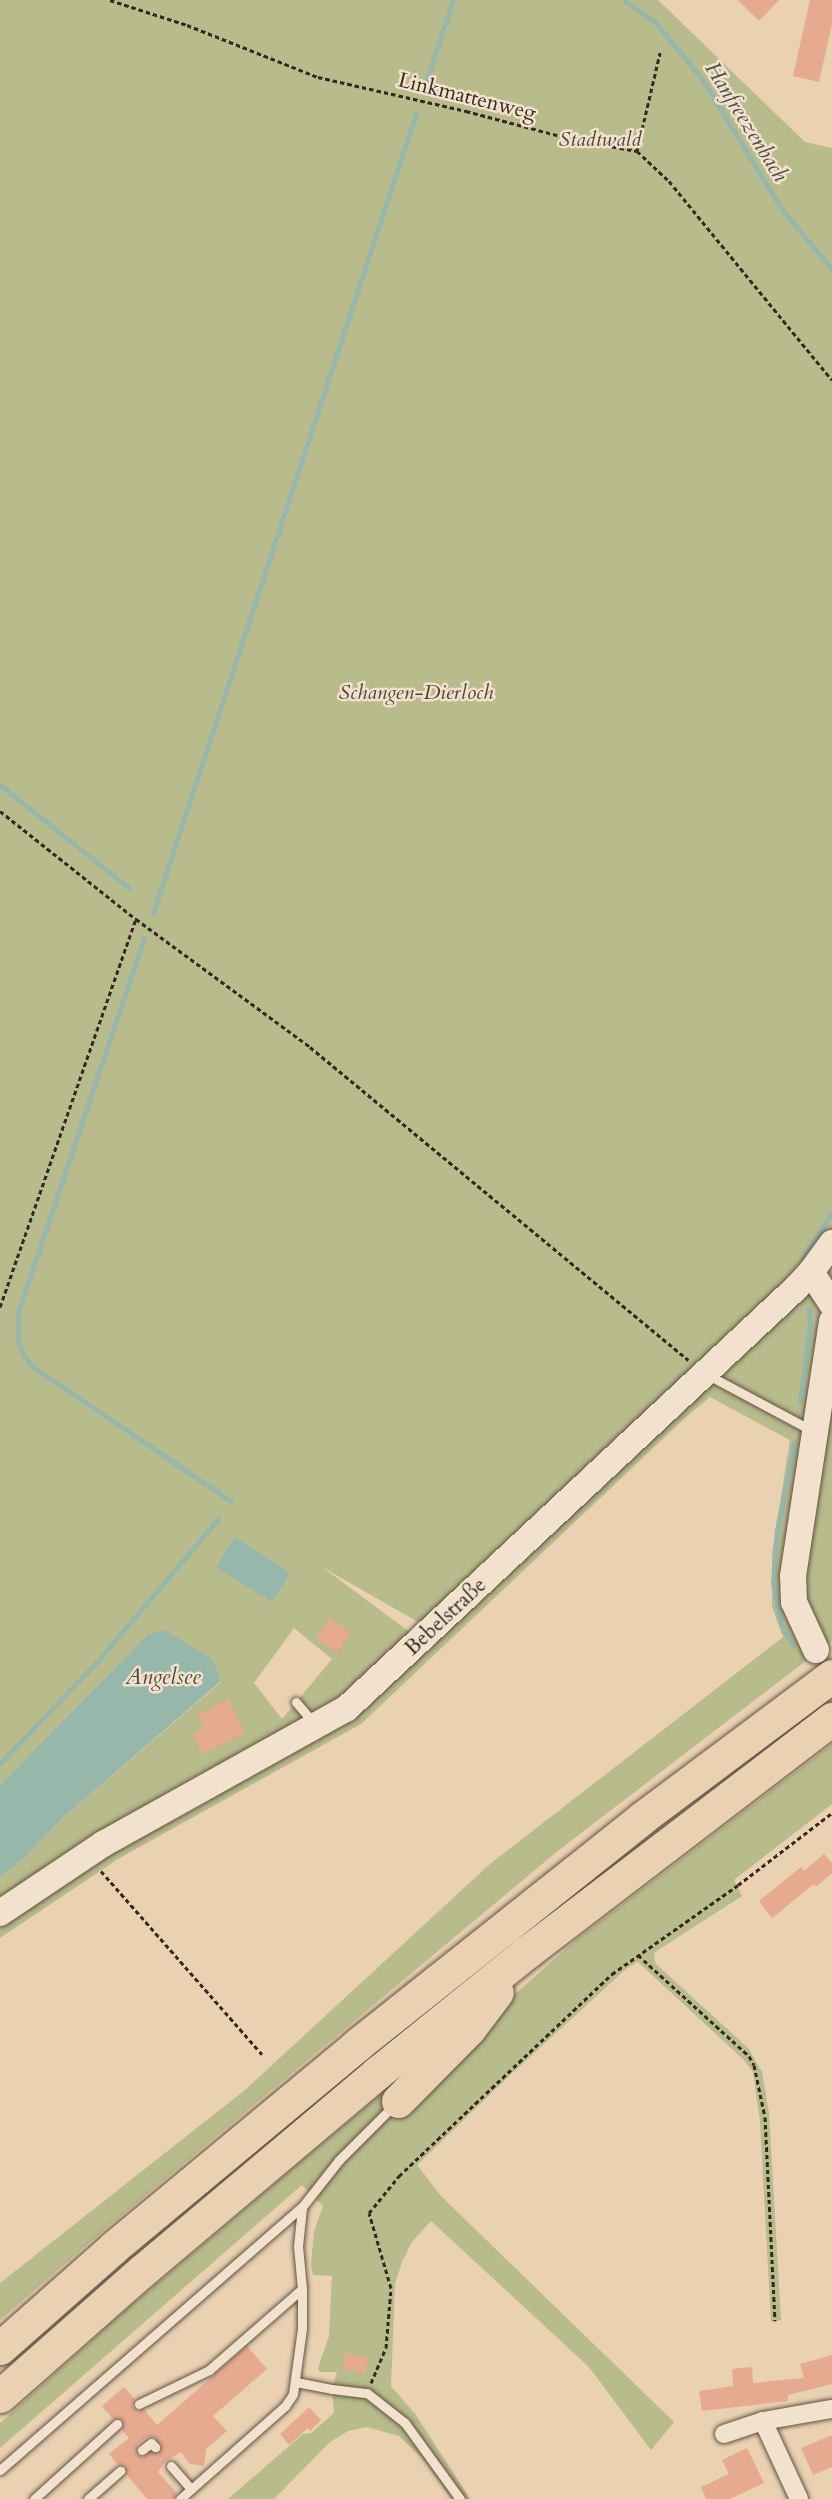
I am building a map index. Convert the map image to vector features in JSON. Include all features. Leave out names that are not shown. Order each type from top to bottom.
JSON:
[{"type":"highway","points":[[0,2348],[114,2247],[357,2045],[642,1818],[824,1663]]},
{"type":"highway","points":[[0,2396],[142,2271],[323,2118],[527,1952],[832,1719]]},
{"type":"highway","points":[[398,2101],[469,2029],[527,1952]]},
{"type":"street","name":"Bebelstraße","points":[[0,1913],[103,1844],[346,1709],[705,1374],[811,1272],[832,1245]]},
{"type":"street","points":[[811,1272],[832,1304]]},
{"type":"street","points":[[824,1663],[794,1602],[793,1576],[832,1321]]},
{"type":"street","points":[[724,2434],[763,2421],[832,2409]]},
{"type":"street","points":[[763,2421],[799,2499]]},
{"type":"lane","points":[[705,1374],[815,1432]]},
{"type":"lane","points":[[296,1702],[316,1727]]},
{"type":"lane","points":[[0,2470],[302,2207],[339,2160],[398,2101]]},
{"type":"lane","points":[[180,2499],[285,2406],[293,2394],[302,2328],[302,2289],[298,2246],[302,2207]]},
{"type":"lane","points":[[139,2404],[209,2370],[302,2289]]},
{"type":"lane","points":[[296,2382],[332,2390],[367,2393],[405,2423],[460,2499]]},
{"type":"lane","points":[[33,2499],[117,2424]]},
{"type":"lane","points":[[142,2450],[151,2443],[155,2447]]},
{"type":"lane","points":[[171,2466],[191,2489]]},
{"type":"lane","points":[[88,2499],[120,2471]]},
{"type":"lane","points":[[169,2482],[178,2474]]},
{"type":"path","name":"Linkmattenweg","points":[[110,0],[187,25],[318,77],[466,111],[568,138],[637,151]]},
{"type":"path","points":[[660,52],[637,151],[669,181],[832,380]]},
{"type":"path","points":[[0,811],[136,919],[310,1047],[705,1374]]},
{"type":"path","points":[[0,1307],[136,919]]},
{"type":"path","points":[[367,2393],[386,2348],[391,2288],[369,2213],[399,2176],[612,1974],[832,1813]]},
{"type":"path","points":[[103,1873],[262,2054]]},
{"type":"path","points":[[638,1955],[749,2056],[754,2065],[765,2117],[775,2321]]},
{"type":"green space","name":"Schangen-Dierloch","points":[[0,0],[658,0],[805,142],[832,148],[832,1641],[559,1850],[105,2229],[0,2320],[0,2283],[245,2090],[490,1864],[783,1637],[772,1607],[772,1553],[790,1440],[710,1397],[686,1417],[361,1724],[118,1859],[0,1938],[0,1877],[23,1859],[65,1816],[221,1682],[213,1660],[147,1635],[0,1785]],"holes":[[[322,1567],[420,1623],[415,1636]],[[294,1628],[332,1659],[282,1719],[254,1683]]]},
{"type":"green space","points":[[832,1744],[832,1804],[734,1880],[742,1896],[655,1952],[654,1958],[656,1964],[749,2049],[762,2072],[769,2113],[781,2320],[771,2322],[760,2121],[753,2072],[744,2060],[638,1962],[627,1968],[508,2077],[417,2165],[441,2196],[674,2422],[651,2450],[589,2367],[431,2221],[412,2242],[395,2284],[391,2386],[416,2415],[470,2499],[451,2499],[423,2459],[399,2436],[367,2427],[348,2431],[330,2442],[274,2499],[228,2499],[303,2434],[311,2433],[334,2413],[332,2389],[337,2372],[320,2372],[318,2368],[329,2336],[332,2276],[313,2275],[311,2265],[314,2231],[323,2206],[302,2185],[0,2448],[0,2423],[129,2307],[381,2094],[407,2114],[514,1995],[577,1939]]},
{"type":"water","points":[[235,1537],[290,1573],[272,1602],[216,1567]]},
{"type":"water","name":"Angelsee","points":[[165,1630],[213,1660],[221,1681],[65,1816],[23,1859],[0,1877],[0,1785],[147,1635]]},
{"type":"building","points":[[738,0],[779,0],[759,21]]},
{"type":"building","points":[[810,0],[832,0],[832,24],[819,82],[793,76]]},
{"type":"building","points":[[330,1618],[351,1633],[337,1653],[316,1638]]},
{"type":"building","points":[[228,1699],[245,1733],[203,1754],[192,1734],[204,1728],[198,1715]]},
{"type":"building","points":[[824,1854],[832,1863],[832,1873],[816,1887],[814,1884],[772,1918],[759,1901],[801,1867],[804,1871]]},
{"type":"building","points":[[247,2346],[267,2369],[213,2416],[227,2431],[206,2449],[204,2466],[190,2464],[181,2452],[166,2461],[158,2472],[177,2493],[173,2499],[147,2499],[126,2474],[125,2466],[118,2465],[109,2454],[129,2438],[121,2429],[122,2420],[113,2419],[102,2406],[124,2387],[135,2399],[133,2407],[138,2411],[144,2409],[157,2425]],"holes":[[[147,2437],[154,2437],[161,2445],[160,2451],[150,2452],[143,2457],[137,2455],[137,2445]]]},
{"type":"building","points":[[346,2353],[368,2357],[365,2373],[343,2369]]},
{"type":"building","points":[[832,2355],[832,2384],[788,2395],[788,2401],[702,2411],[699,2391],[733,2386],[732,2369],[752,2367],[753,2383],[804,2378],[800,2364]]},
{"type":"building","points":[[309,2407],[321,2420],[310,2431],[308,2428],[289,2445],[280,2434]]},
{"type":"building","points":[[832,2435],[832,2467],[813,2475],[801,2448]]},
{"type":"building","points":[[747,2448],[764,2483],[730,2499],[706,2499],[701,2487],[729,2474],[722,2460]]},
{"type":"waterway","points":[[424,87],[453,0]]},
{"type":"waterway","name":"Hanfreezenbach","points":[[624,0],[656,23],[702,79],[783,211],[832,269]]},
{"type":"waterway","points":[[153,913],[416,113]]},
{"type":"waterway","points":[[0,785],[129,888]]},
{"type":"waterway","points":[[144,938],[18,1313],[18,1342],[24,1356],[33,1367],[231,1501]]},
{"type":"waterway","points":[[802,1259],[832,1213]]},
{"type":"waterway","points":[[800,1401],[810,1324],[809,1309]]},
{"type":"waterway","points":[[793,1645],[781,1625],[773,1583],[777,1530],[794,1444]]},
{"type":"waterway","points":[[0,1763],[95,1664],[218,1519]]},
{"type":"park label","name":"Stadtwald","points":[[600,140]]}]
